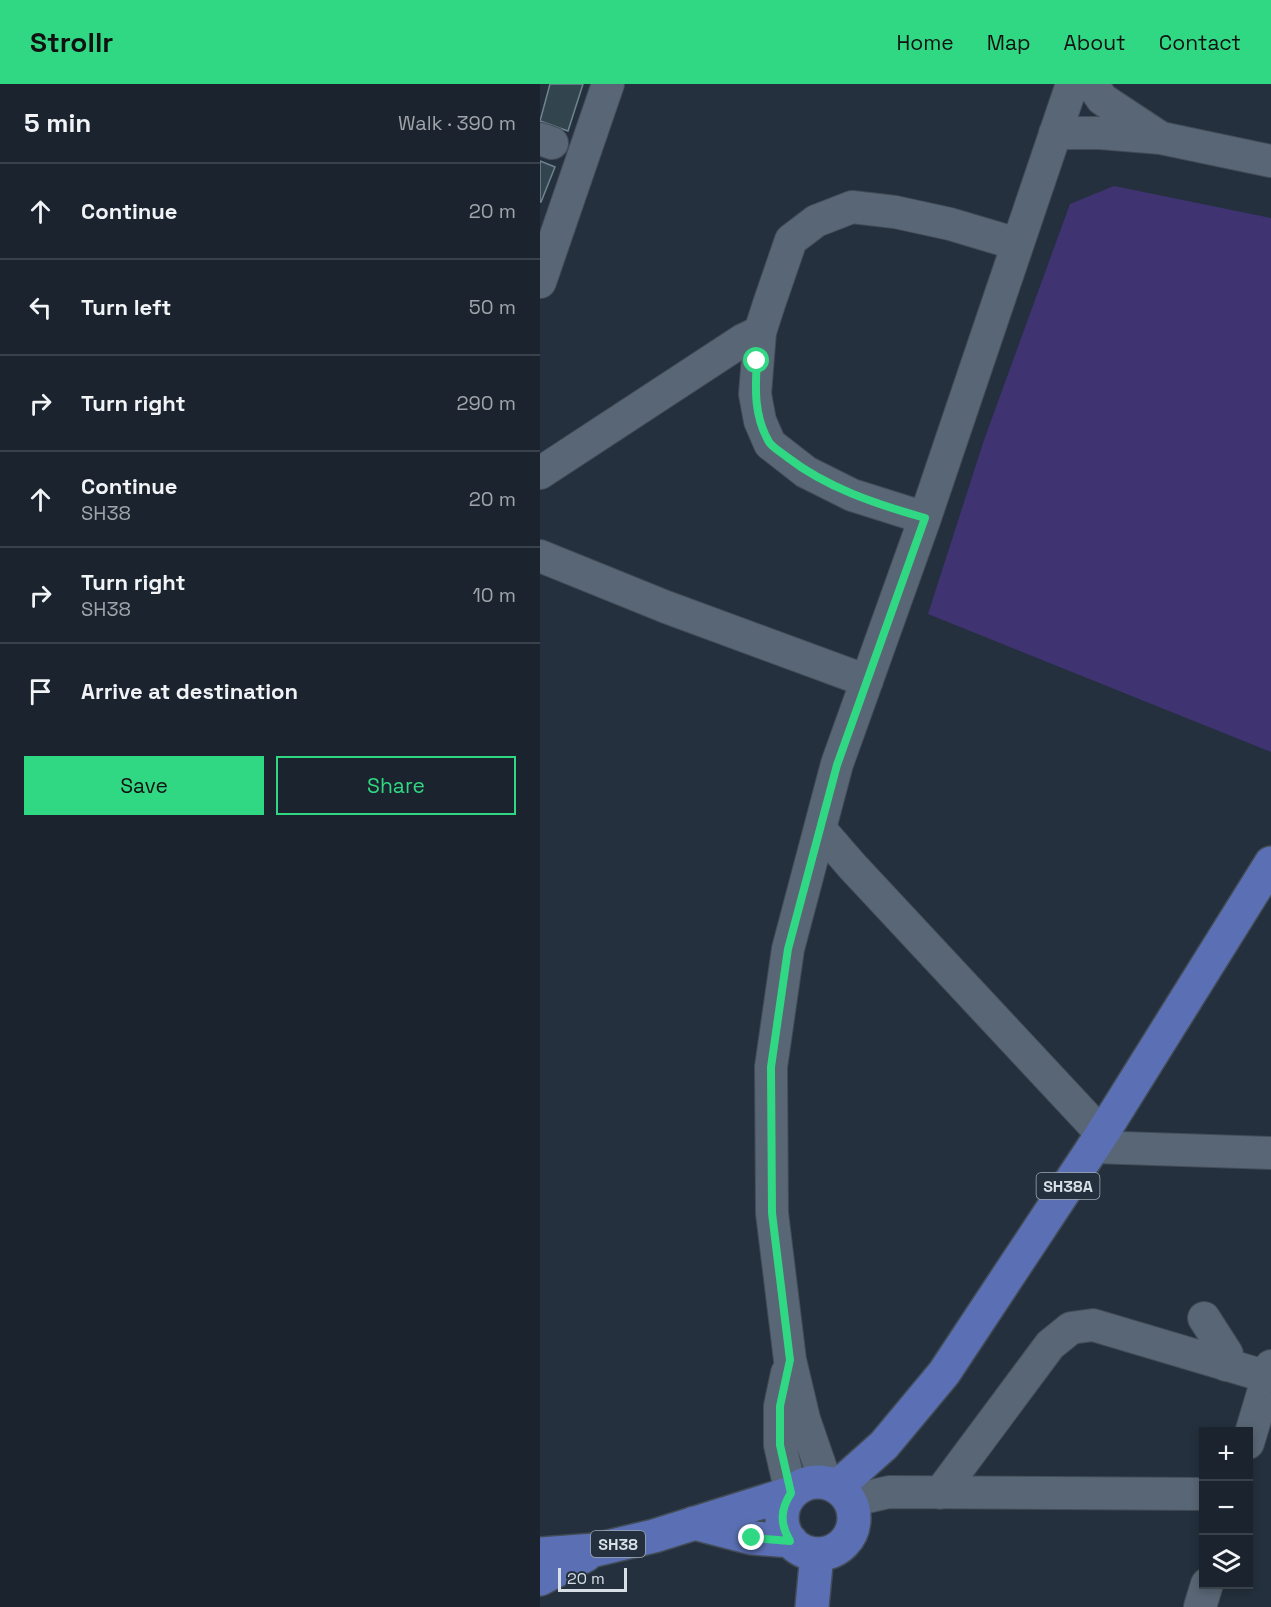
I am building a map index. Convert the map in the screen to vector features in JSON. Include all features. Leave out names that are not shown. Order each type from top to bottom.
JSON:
[{"type":"main road","name":"SH38A","points":[[838,1491],[885,1445],[944,1373],[1098,1141],[1271,863]]},
{"type":"main road","name":"SH38","points":[[540,1554],[595,1550],[654,1536],[791,1493],[808,1483],[838,1491]]},
{"type":"main road","points":[[694,1523],[752,1538],[829,1552],[840,1546],[848,1537],[853,1525],[854,1513],[838,1491]]},
{"type":"main road","points":[[791,1493],[786,1502],[782,1522],[785,1532],[804,1547],[812,1607]]},
{"type":"main road","points":[[540,1580],[595,1550]]},
{"type":"street","points":[[540,282],[608,84]]},
{"type":"street","points":[[1072,84],[925,518],[837,765],[788,949],[771,1067],[772,1213],[790,1360],[804,1419],[838,1491],[1199,1494]]},
{"type":"street","points":[[1092,84],[1102,99],[1161,138]]},
{"type":"street","points":[[1055,133],[1100,133],[1161,138],[1271,161]]},
{"type":"street","points":[[925,518],[852,495],[806,472],[770,444],[760,421],[755,394],[760,332],[790,240],[816,221],[852,207],[895,212],[950,224],[1017,244]]},
{"type":"street","points":[[540,473],[743,340],[760,332]]},
{"type":"street","points":[[540,556],[666,607],[867,681]]},
{"type":"street","points":[[820,829],[1098,1141],[1271,1153]]},
{"type":"street","points":[[1204,1318],[1227,1354],[1226,1365]]},
{"type":"street","points":[[940,1492],[1050,1345],[1071,1328],[1093,1325],[1226,1365],[1269,1372],[1253,1427]]},
{"type":"street","points":[[790,1360],[780,1406],[780,1445],[791,1493]]},
{"type":"street","points":[[1200,1607],[1205,1589]]},
{"type":"shaded area","points":[[1114,186],[1271,218],[1271,752],[928,614],[984,440],[1070,204]]},
{"type":"building","points":[[550,84],[583,84],[568,131],[540,121]]},
{"type":"building","points":[[540,161],[555,167],[541,202],[540,202]]},
{"type":"route","points":[[752,1538],[790,1541],[782,1522],[782,1512],[791,1493],[780,1445],[780,1406],[790,1360],[772,1213],[771,1067],[788,949],[837,765],[925,518],[852,495],[806,472],[770,444],[760,421],[755,394],[757,361]]}]
